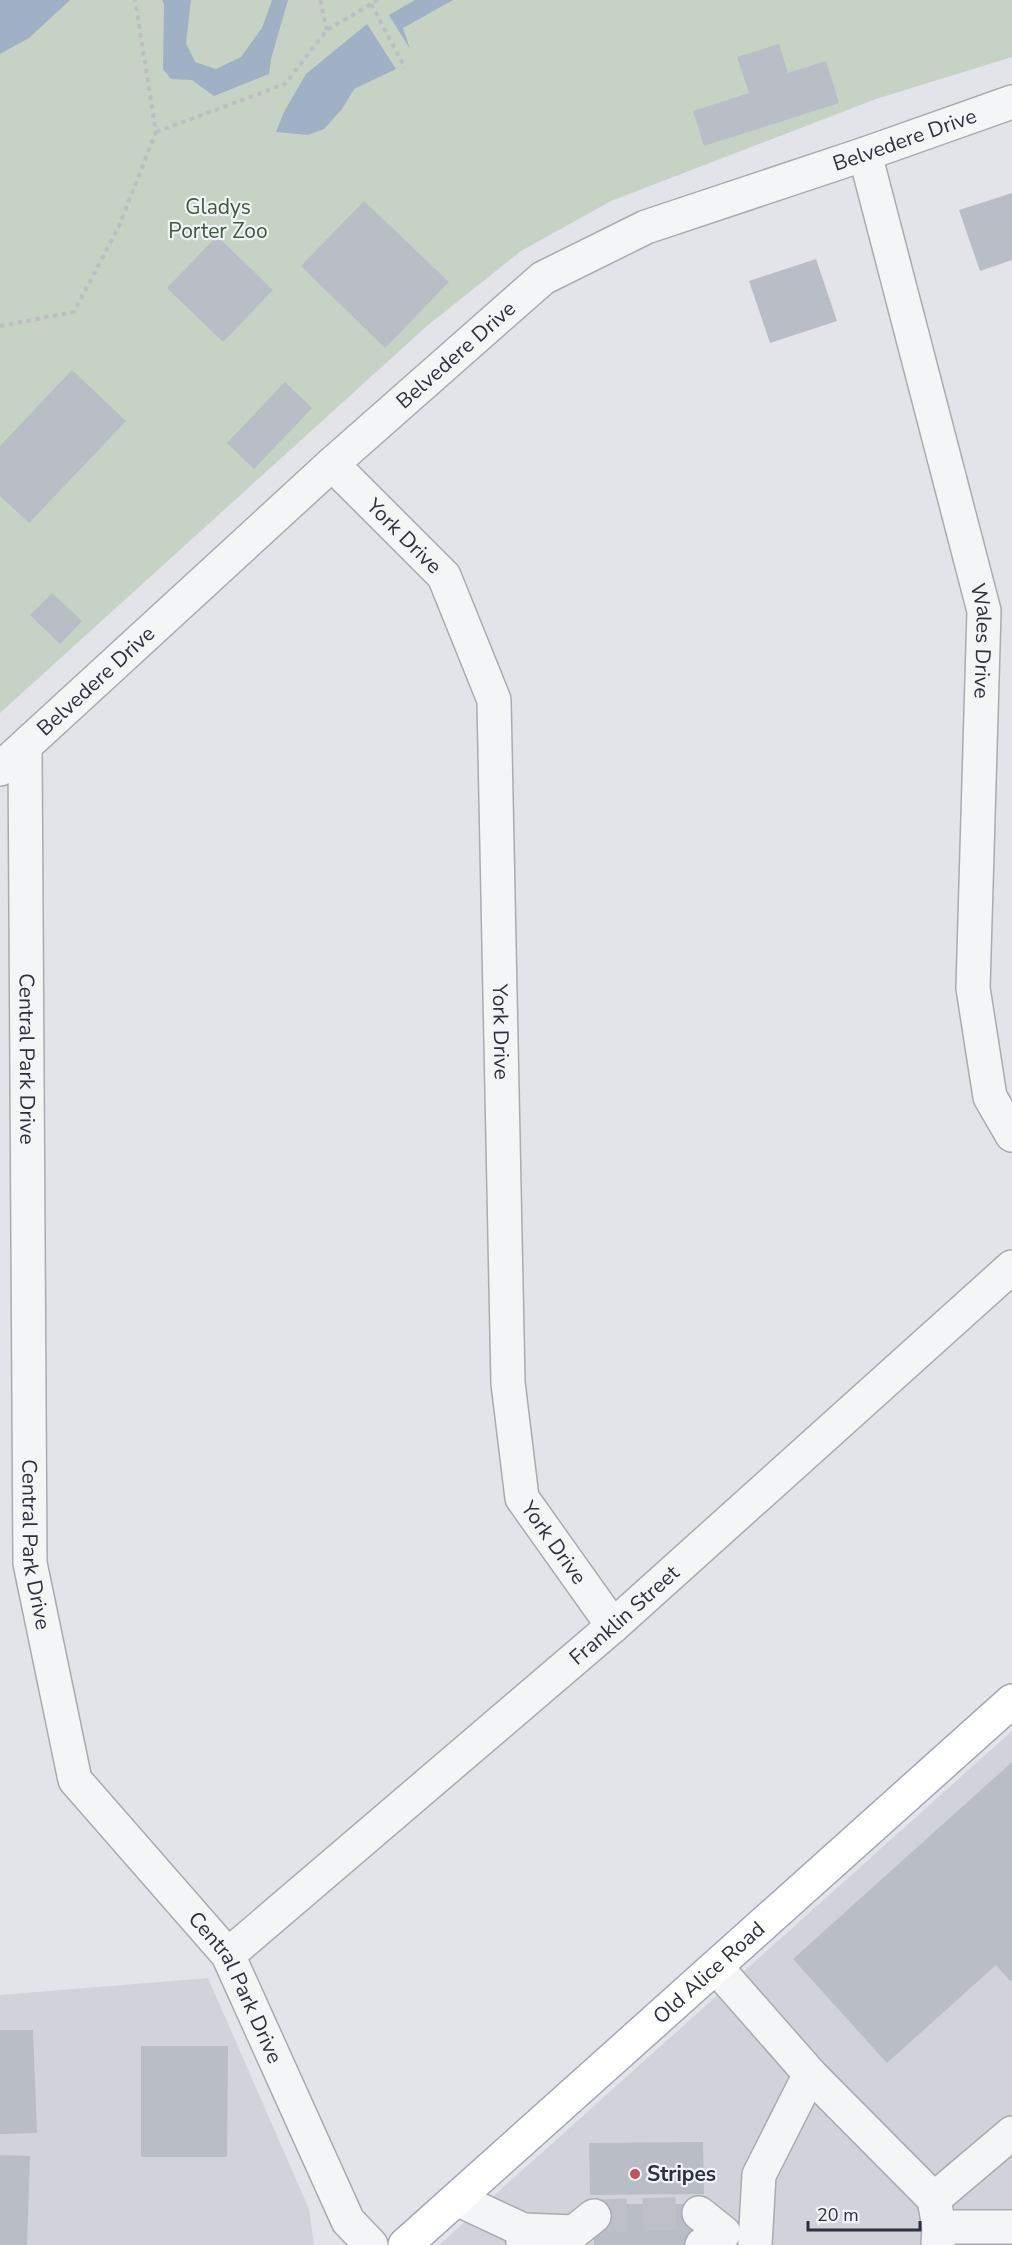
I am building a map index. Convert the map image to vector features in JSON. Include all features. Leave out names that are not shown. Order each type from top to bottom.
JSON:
[{"type":"main road","name":"Old Alice Road","points":[[405,2245],[1012,1701]]},
{"type":"street","name":"Belvedere Drive","points":[[0,769],[25,749],[332,464],[543,278],[646,227],[1012,102]]},
{"type":"street","name":"Wales Drive","points":[[865,154],[984,611],[973,988],[990,1097],[1012,1135]]},
{"type":"street","name":"York Drive","points":[[332,464],[444,576],[494,700],[508,1383],[522,1498],[613,1626]]},
{"type":"street","name":"Central Park Drive","points":[[25,749],[30,1563],[75,1780],[228,1954],[348,2221],[371,2245]]},
{"type":"street","name":"Franklin Street","points":[[228,1954],[613,1626],[1012,1267]]},
{"type":"street","points":[[716,1966],[937,2224],[1012,2227]]},
{"type":"street","points":[[727,2234],[810,2074]]},
{"type":"street","points":[[937,2224],[1012,2133]]},
{"type":"street","points":[[457,2199],[523,2238],[586,2231]]},
{"type":"path","points":[[0,326],[74,312],[119,226],[156,132],[135,0]]},
{"type":"path","points":[[320,0],[327,30]]},
{"type":"path","points":[[156,132],[285,84],[327,30],[378,0]]},
{"type":"path","points":[[371,4],[405,69]]},
{"type":"shaded area","points":[[1012,1731],[1012,2245],[439,2245]]},
{"type":"shaded area","points":[[208,1978],[309,2209],[314,2245],[0,2245],[0,1995]]},
{"type":"green space","name":"Gladys Porter Zoo","points":[[0,0],[1012,0],[1012,57],[876,99],[611,201],[521,251],[428,325],[0,713]]},
{"type":"water","points":[[0,0],[70,0],[29,38],[0,54]]},
{"type":"water","points":[[162,0],[191,0],[186,43],[195,62],[216,69],[241,57],[262,28],[272,0],[288,0],[269,74],[214,96],[192,80],[171,79],[163,69],[164,4]]},
{"type":"water","points":[[415,0],[453,0],[403,28],[410,49],[389,15]]},
{"type":"water","points":[[367,24],[396,69],[354,89],[342,109],[324,129],[308,135],[276,132],[284,112],[306,74]]},
{"type":"building","points":[[779,44],[788,73],[826,61],[839,103],[704,146],[693,111],[749,93],[737,57]]},
{"type":"building","points":[[1012,193],[1012,260],[980,271],[959,210]]},
{"type":"building","points":[[364,201],[449,282],[385,348],[301,266]]},
{"type":"building","points":[[217,236],[273,290],[223,342],[167,288]]},
{"type":"building","points":[[816,259],[837,321],[770,343],[749,281]]},
{"type":"building","points":[[72,370],[126,421],[29,523],[0,496],[0,446]]},
{"type":"building","points":[[285,382],[312,408],[254,469],[227,443]]},
{"type":"building","points":[[52,593],[82,621],[60,644],[30,615]]},
{"type":"building","points":[[1012,1762],[1012,1980],[1010,1981],[996,1965],[887,2063],[793,1959]]},
{"type":"building","points":[[0,2030],[33,2030],[37,2133],[0,2134]]},
{"type":"building","points":[[141,2046],[228,2046],[227,2157],[141,2157]]},
{"type":"building","points":[[703,2142],[704,2194],[590,2195],[589,2143]]},
{"type":"building","points":[[0,2155],[30,2156],[27,2245],[0,2245]]},
{"type":"building","points":[[594,2204],[698,2204],[699,2245],[594,2245]]},
{"type":"tunnel","points":[[594,2216],[699,2213]]},
{"type":"place","name":"Stripes","points":[[635,2174]]}]
